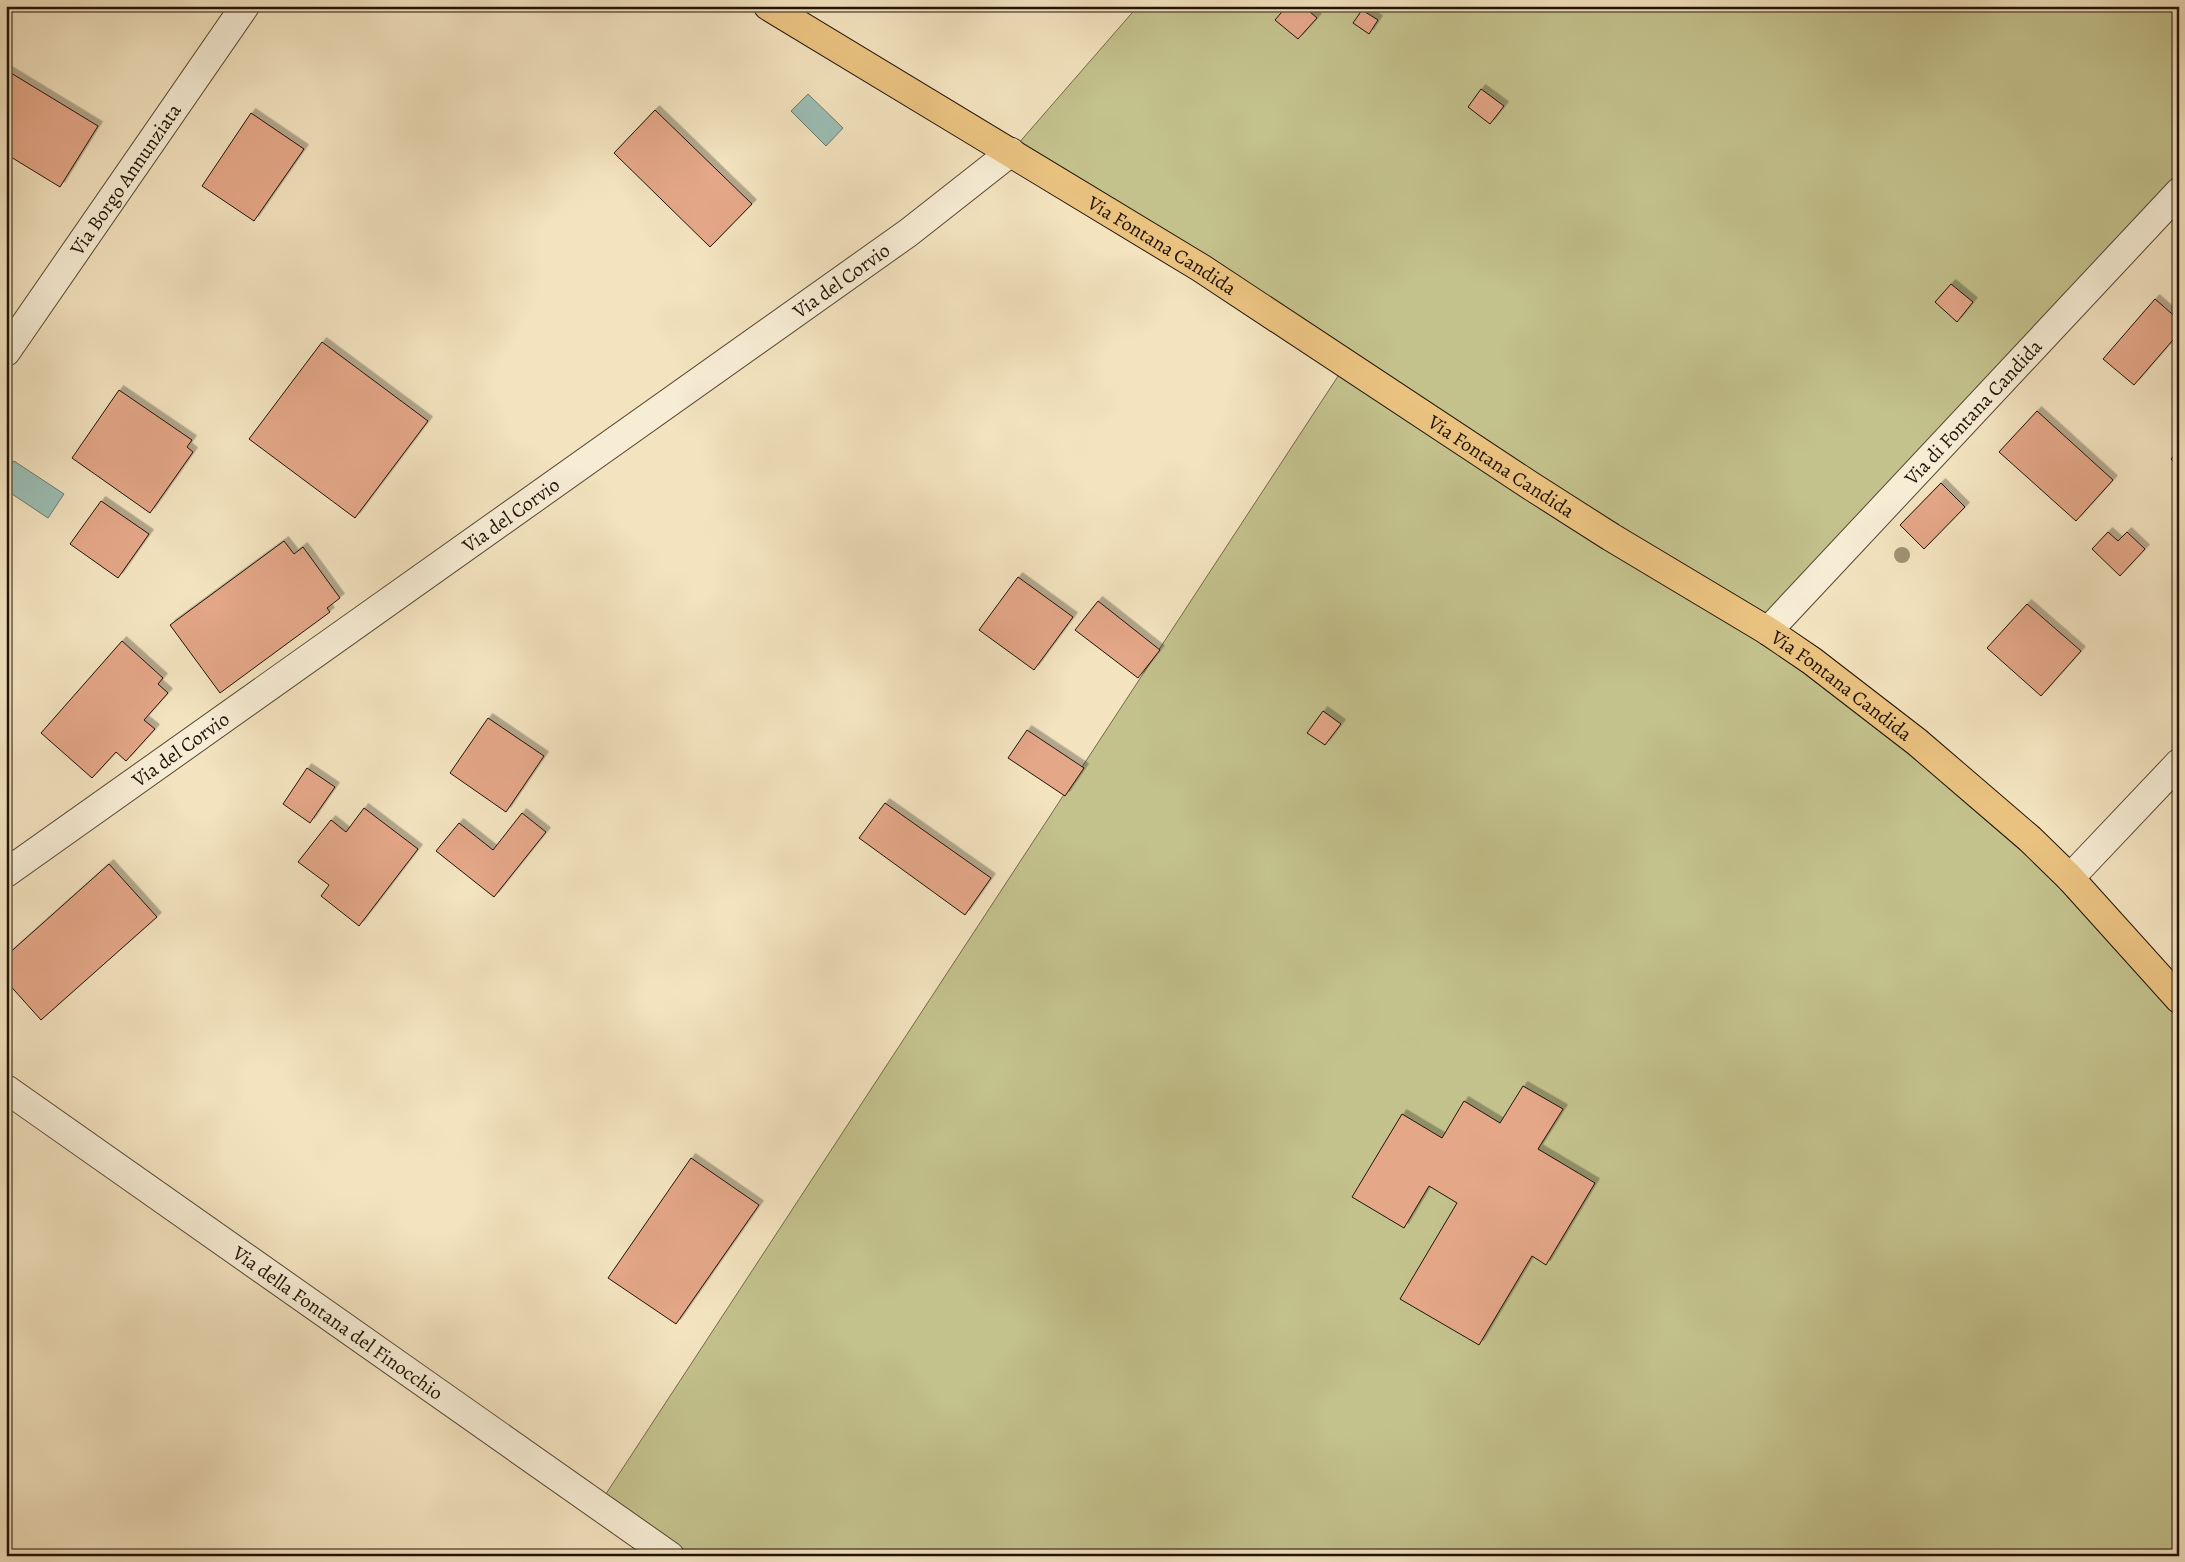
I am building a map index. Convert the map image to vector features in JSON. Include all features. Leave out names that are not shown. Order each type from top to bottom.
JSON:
[{"type":"main road","name":"Via Fontana Candida","points":[[768,6],[1218,279],[1595,527],[1768,631],[1812,661],[1917,742],[1984,798],[2070,878],[2179,999]]},
{"type":"street","name":"Via Borgo Annunziata","points":[[6,352],[245,6]]},
{"type":"street","name":"Via del Corvio","points":[[6,873],[896,242],[972,185],[1011,152]]},
{"type":"street","name":"Via di Fontana Candida","points":[[1768,631],[2179,192]]},
{"type":"street","points":[[2070,878],[2179,763]]},
{"type":"street","name":"Via della Fontana del Finocchio","points":[[6,1089],[670,1556]]},
{"type":"shaded area","points":[[1138,6],[2179,6],[2179,192],[1768,631],[1917,742],[2179,999],[2179,1556],[670,1556],[598,1506],[1346,364],[1011,152]]},
{"type":"water","points":[[808,94],[843,128],[826,146],[791,111]]},
{"type":"water","points":[[14,461],[64,494],[48,518],[6,490],[6,471]]},
{"type":"building","points":[[1287,6],[1303,6],[1317,18],[1298,39],[1275,20]]},
{"type":"building","points":[[1362,10],[1378,20],[1369,34],[1353,23]]},
{"type":"building","points":[[6,70],[98,126],[60,187],[6,154]]},
{"type":"building","points":[[1481,89],[1504,106],[1490,124],[1468,107]]},
{"type":"building","points":[[655,110],[752,204],[710,247],[614,153]]},
{"type":"building","points":[[251,113],[304,149],[254,221],[202,186]]},
{"type":"building","points":[[1951,284],[1973,302],[1957,322],[1935,302]]},
{"type":"building","points":[[2155,299],[2179,320],[2179,333],[2134,385],[2103,359]]},
{"type":"building","points":[[322,342],[428,421],[355,518],[249,439]]},
{"type":"building","points":[[119,390],[192,440],[187,447],[193,452],[150,513],[72,458]]},
{"type":"building","points":[[2037,411],[2113,480],[2076,521],[1999,452]]},
{"type":"building","points":[[2179,450],[2179,466],[2171,459]]},
{"type":"building","points":[[1941,483],[1965,507],[1924,549],[1900,525]]},
{"type":"building","points":[[101,501],[149,534],[118,578],[70,544]]},
{"type":"building","points":[[2108,532],[2118,541],[2127,532],[2145,549],[2120,576],[2092,549]]},
{"type":"building","points":[[284,541],[294,554],[303,547],[340,598],[327,608],[330,612],[220,693],[170,625]]},
{"type":"building","points":[[1018,577],[1073,617],[1034,670],[979,630]]},
{"type":"building","points":[[1098,601],[1160,650],[1138,678],[1075,630]]},
{"type":"building","points":[[2027,604],[2081,651],[2041,696],[1987,648]]},
{"type":"building","points":[[122,641],[163,678],[158,684],[168,693],[144,720],[155,729],[126,761],[116,752],[92,778],[41,733]]},
{"type":"building","points":[[1323,711],[1341,724],[1325,745],[1307,733]]},
{"type":"building","points":[[488,718],[544,756],[506,812],[450,773]]},
{"type":"building","points":[[1027,730],[1084,768],[1065,796],[1008,758]]},
{"type":"building","points":[[307,768],[335,787],[310,823],[283,804]]},
{"type":"building","points":[[885,803],[991,878],[965,915],[859,838]]},
{"type":"building","points":[[364,808],[418,849],[359,926],[321,896],[329,885],[298,862],[331,820],[346,832]]},
{"type":"building","points":[[522,813],[546,832],[494,897],[436,851],[459,823],[493,850]]},
{"type":"building","points":[[109,864],[157,917],[41,1020],[6,981],[6,956]]},
{"type":"building","points":[[1523,1086],[1563,1109],[1538,1149],[1595,1183],[1546,1265],[1532,1256],[1479,1345],[1400,1299],[1457,1203],[1429,1186],[1404,1228],[1352,1197],[1402,1114],[1442,1138],[1464,1101],[1500,1123]]},
{"type":"building","points":[[691,1158],[759,1205],[676,1324],[608,1278]]}]
